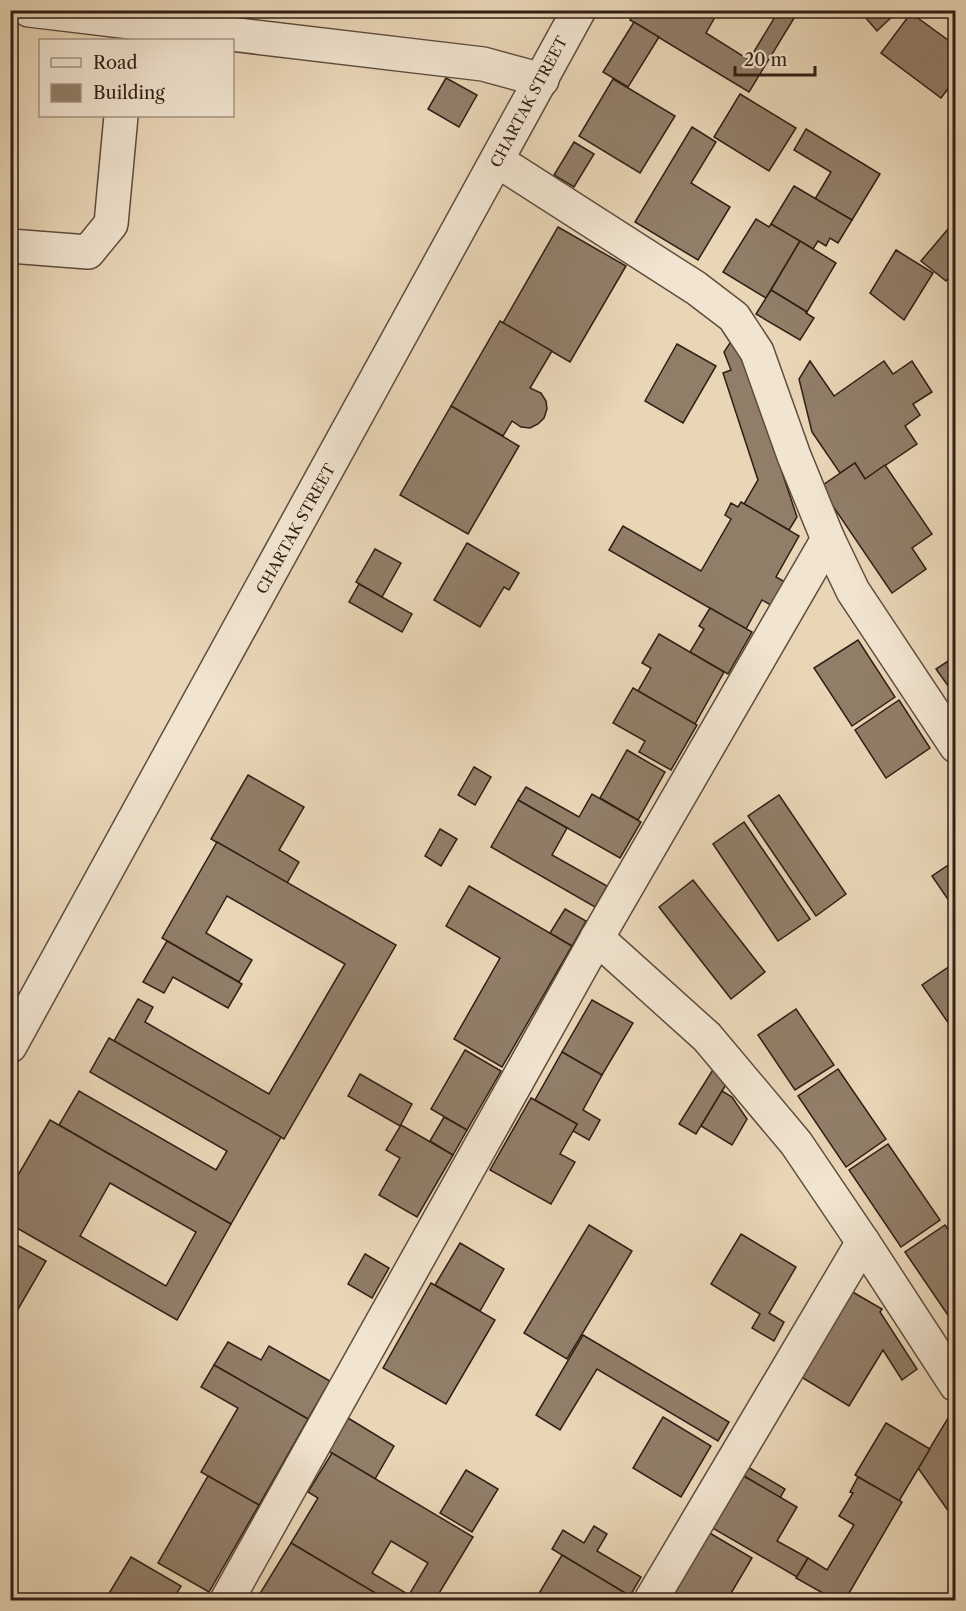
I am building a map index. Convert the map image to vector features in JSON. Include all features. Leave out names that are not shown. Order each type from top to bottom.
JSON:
[{"type":"street","points":[[29,10],[127,31],[213,39]]},
{"type":"street","name":"CHARTAK STREET","points":[[10,1046],[579,10]]},
{"type":"street","points":[[234,41],[483,64],[542,80]]},
{"type":"street","points":[[10,246],[88,252],[111,224],[121,117]]},
{"type":"street","points":[[498,161],[696,288],[734,317],[757,352],[794,456],[853,591],[956,746]]},
{"type":"street","points":[[226,1600],[597,938],[828,538]]},
{"type":"street","points":[[597,938],[707,1037],[796,1143],[956,1385]]},
{"type":"street","points":[[651,1600],[863,1242]]},
{"type":"building","points":[[636,10],[719,10],[706,33],[749,60],[779,10],[799,10],[749,92],[630,20]]},
{"type":"building","points":[[859,10],[899,10],[877,31]]},
{"type":"building","points":[[911,13],[956,46],[956,78],[941,98],[881,53]]},
{"type":"building","points":[[634,22],[659,37],[628,87],[603,72]]},
{"type":"building","points":[[446,78],[477,95],[459,127],[428,109]]},
{"type":"building","points":[[613,79],[675,116],[640,173],[579,136]]},
{"type":"building","points":[[740,94],[796,128],[769,171],[714,137]]},
{"type":"building","points":[[692,127],[716,142],[691,183],[730,207],[698,260],[635,222]]},
{"type":"building","points":[[806,129],[880,174],[852,220],[815,199],[831,172],[794,150]]},
{"type":"building","points":[[574,142],[594,154],[574,187],[554,175]]},
{"type":"building","points":[[794,186],[852,220],[838,243],[830,238],[826,246],[818,241],[813,249],[771,224]]},
{"type":"building","points":[[756,219],[769,227],[771,224],[800,241],[766,298],[723,272]]},
{"type":"building","points":[[956,220],[956,236],[948,229]]},
{"type":"building","points":[[558,227],[626,266],[570,362],[503,323]]},
{"type":"building","points":[[948,229],[956,236],[956,269],[946,281],[921,261]]},
{"type":"building","points":[[800,241],[836,263],[807,312],[771,290]]},
{"type":"building","points":[[896,250],[933,273],[904,320],[870,293]]},
{"type":"building","points":[[771,290],[814,318],[800,340],[756,314]]},
{"type":"building","points":[[500,321],[552,351],[530,388],[541,393],[546,401],[547,409],[544,418],[530,428],[521,427],[512,421],[503,436],[451,406]]},
{"type":"building","points":[[736,334],[797,517],[789,530],[744,504],[758,480],[723,373],[731,370],[724,352]]},
{"type":"building","points":[[677,344],[716,366],[683,423],[645,401]]},
{"type":"building","points":[[810,361],[834,396],[884,361],[893,374],[912,361],[932,392],[913,404],[920,415],[905,426],[917,444],[865,479],[855,463],[840,473],[812,432],[799,379]]},
{"type":"building","points":[[451,406],[519,446],[468,534],[400,495]]},
{"type":"building","points":[[855,463],[865,479],[885,465],[932,534],[912,548],[926,569],[892,593],[820,487]]},
{"type":"building","points":[[741,502],[799,536],[776,577],[787,583],[774,607],[762,600],[746,629],[609,550],[623,526],[701,571],[731,519],[725,515],[731,503],[738,507]]},
{"type":"building","points":[[467,543],[519,573],[509,590],[504,587],[480,627],[434,600]]},
{"type":"building","points":[[375,549],[401,563],[382,597],[356,582]]},
{"type":"building","points":[[359,584],[412,614],[402,632],[349,602]]},
{"type":"building","points":[[710,608],[752,632],[728,674],[690,652],[704,629],[699,626]]},
{"type":"building","points":[[659,634],[724,672],[695,724],[638,691],[651,668],[642,663]]},
{"type":"building","points":[[858,640],[895,697],[852,726],[814,668]]},
{"type":"building","points":[[956,656],[956,697],[936,669]]},
{"type":"building","points":[[633,688],[697,725],[671,770],[639,752],[645,741],[613,723]]},
{"type":"building","points":[[899,700],[930,748],[886,778],[855,730]]},
{"type":"building","points":[[627,750],[665,772],[638,820],[600,798]]},
{"type":"building","points":[[474,767],[491,777],[475,805],[458,795]]},
{"type":"building","points":[[248,775],[304,807],[279,850],[299,862],[287,883],[211,839]]},
{"type":"building","points":[[526,787],[579,817],[592,794],[641,822],[620,858],[518,800]]},
{"type":"building","points":[[779,795],[846,894],[816,916],[748,816]]},
{"type":"building","points":[[518,800],[567,828],[552,855],[607,886],[595,907],[491,847]]},
{"type":"building","points":[[744,822],[810,919],[778,941],[713,844]]},
{"type":"building","points":[[440,829],[457,839],[441,866],[425,856]]},
{"type":"building","points":[[217,842],[396,945],[284,1139],[114,1041],[138,999],[153,1007],[145,1022],[269,1094],[345,964],[227,896],[206,933],[252,960],[239,982],[162,938]]},
{"type":"building","points":[[956,860],[956,911],[932,876]]},
{"type":"building","points":[[693,880],[765,972],[731,999],[659,907]]},
{"type":"building","points":[[469,886],[572,946],[502,1067],[454,1039],[500,958],[446,926]]},
{"type":"building","points":[[565,909],[586,921],[572,946],[550,933]]},
{"type":"building","points":[[167,941],[242,984],[228,1008],[173,977],[164,993],[143,982]]},
{"type":"building","points":[[956,962],[956,1034],[922,985]]},
{"type":"building","points":[[592,1000],[633,1023],[602,1075],[562,1052]]},
{"type":"building","points":[[796,1009],[834,1065],[795,1090],[758,1035]]},
{"type":"building","points":[[109,1038],[281,1137],[231,1224],[59,1125],[79,1091],[216,1170],[227,1151],[90,1072]]},
{"type":"building","points":[[465,1050],[501,1071],[467,1130],[431,1109]]},
{"type":"building","points":[[562,1052],[602,1075],[583,1110],[600,1120],[589,1140],[573,1131],[577,1124],[535,1100]]},
{"type":"building","points":[[714,1068],[730,1078],[696,1134],[679,1124]]},
{"type":"building","points":[[838,1069],[886,1139],[846,1167],[798,1096]]},
{"type":"building","points":[[360,1074],[412,1104],[400,1126],[348,1096]]},
{"type":"building","points":[[722,1091],[732,1097],[747,1119],[732,1145],[701,1126]]},
{"type":"building","points":[[531,1098],[577,1124],[560,1154],[575,1162],[551,1204],[490,1170]]},
{"type":"building","points":[[444,1117],[467,1130],[453,1155],[430,1141]]},
{"type":"building","points":[[50,1120],[231,1224],[177,1320],[10,1224],[10,1189]],"holes":[[[110,1183],[196,1232],[166,1286],[80,1236]]]},
{"type":"building","points":[[401,1125],[453,1155],[417,1217],[379,1195],[400,1158],[386,1150]]},
{"type":"building","points":[[888,1144],[940,1220],[901,1247],[849,1170]]},
{"type":"building","points":[[589,1225],[632,1251],[567,1359],[524,1333]]},
{"type":"building","points":[[945,1225],[956,1241],[956,1327],[905,1252]]},
{"type":"building","points":[[741,1234],[796,1267],[769,1313],[784,1322],[774,1341],[752,1328],[760,1314],[711,1284]]},
{"type":"building","points":[[10,1241],[46,1261],[10,1323]]},
{"type":"building","points":[[460,1243],[504,1269],[480,1311],[435,1285]]},
{"type":"building","points":[[365,1254],[389,1268],[372,1298],[348,1284]]},
{"type":"building","points":[[431,1283],[495,1320],[446,1404],[383,1368]]},
{"type":"building","points":[[844,1287],[882,1309],[880,1312],[917,1369],[902,1380],[883,1350],[849,1406],[793,1372]]},
{"type":"building","points":[[583,1335],[729,1422],[718,1441],[597,1369],[560,1430],[536,1415]]},
{"type":"building","points":[[228,1342],[261,1360],[269,1346],[330,1381],[308,1419],[214,1365]]},
{"type":"building","points":[[214,1365],[308,1419],[259,1505],[201,1472],[238,1408],[201,1387]]},
{"type":"building","points":[[663,1417],[711,1446],[681,1497],[633,1468]]},
{"type":"building","points":[[348,1418],[394,1446],[375,1479],[328,1451]]},
{"type":"building","points":[[948,1418],[956,1429],[956,1522],[918,1468]]},
{"type":"building","points":[[886,1423],[930,1449],[899,1501],[855,1475]]},
{"type":"building","points":[[332,1453],[473,1537],[435,1600],[387,1600],[291,1543],[318,1498],[308,1492]],"holes":[[[391,1541],[428,1563],[409,1595],[372,1573]]]},
{"type":"building","points":[[746,1466],[785,1489],[780,1498],[741,1474]]},
{"type":"building","points":[[466,1470],[498,1489],[472,1532],[440,1513]]},
{"type":"building","points":[[735,1471],[797,1507],[777,1541],[808,1558],[797,1577],[704,1523]]},
{"type":"building","points":[[208,1476],[259,1505],[209,1592],[158,1563]]},
{"type":"building","points":[[858,1477],[902,1502],[845,1600],[835,1600],[796,1578],[808,1558],[827,1570],[854,1525],[839,1516],[853,1493],[850,1492]]},
{"type":"building","points":[[594,1526],[607,1534],[597,1551],[641,1577],[630,1596],[552,1549],[563,1530],[584,1543]]},
{"type":"building","points":[[708,1532],[752,1558],[727,1600],[666,1600]]},
{"type":"building","points":[[291,1543],[387,1600],[353,1600],[342,1594],[338,1600],[256,1600]]},
{"type":"building","points":[[562,1555],[630,1596],[627,1600],[535,1600]]},
{"type":"building","points":[[131,1557],[181,1586],[173,1600],[105,1600]]}]
